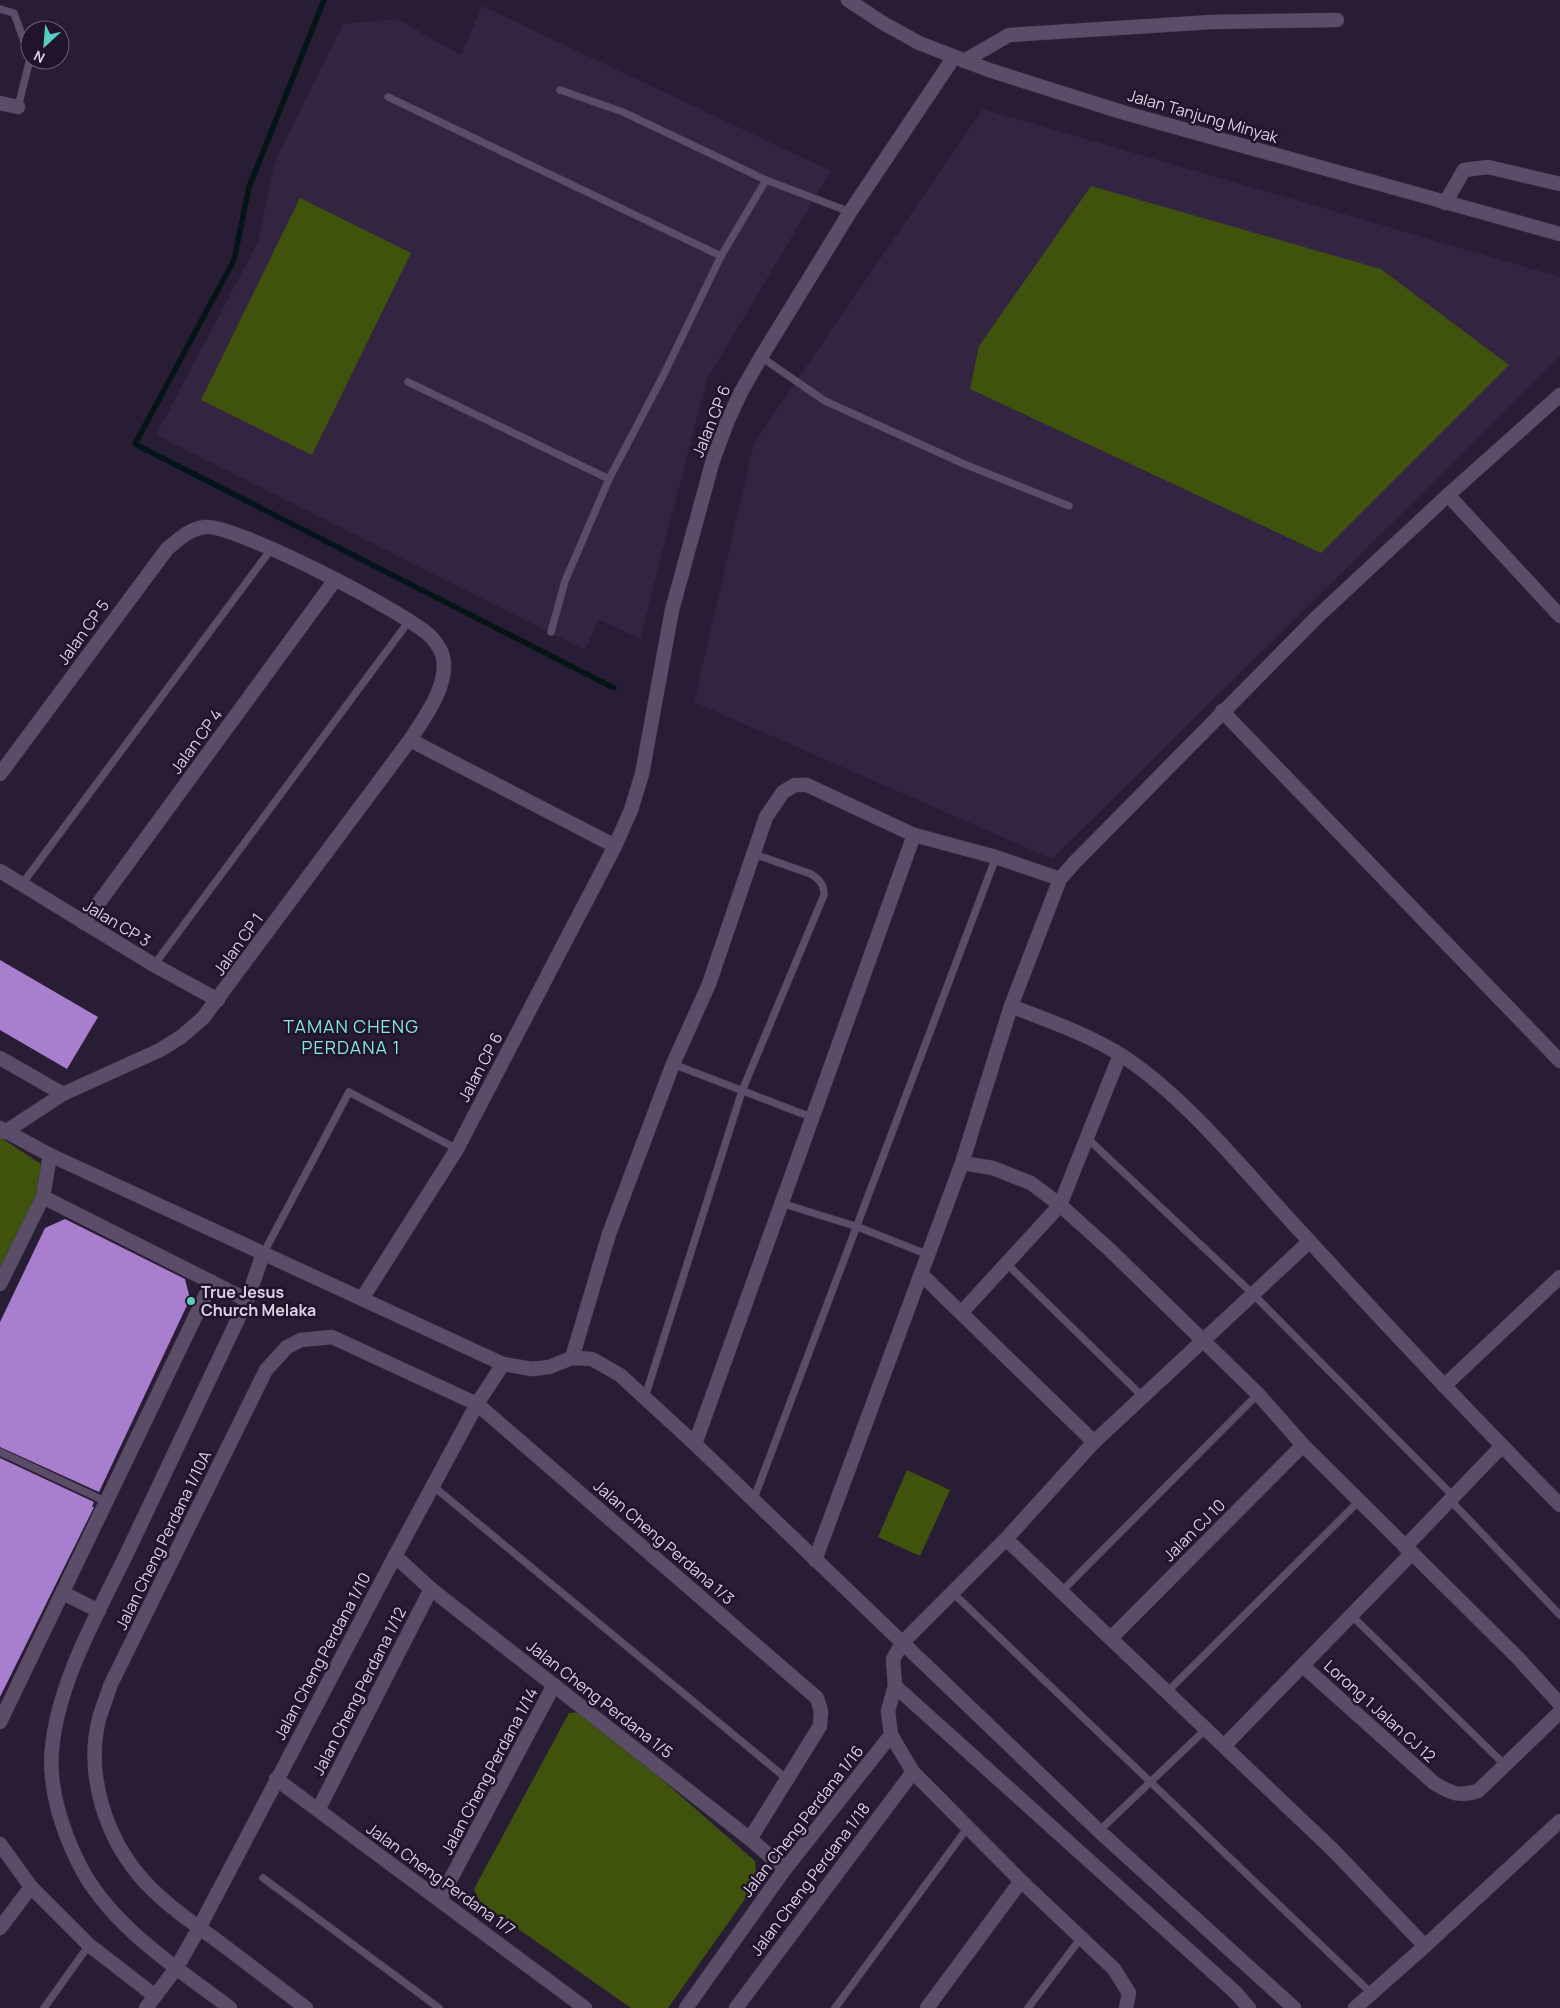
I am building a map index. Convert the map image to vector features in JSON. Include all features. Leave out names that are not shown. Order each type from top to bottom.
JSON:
[{"type":"street","name":"Jalan Tanjung Minyak","points":[[848,0],[897,31],[959,59],[1126,113],[1560,234]]},
{"type":"street","points":[[959,59],[1010,35],[1212,22],[1337,20]]},
{"type":"street","name":"Jalan CP 6","points":[[363,1298],[457,1149],[615,846],[631,810],[642,774],[672,610],[713,460],[740,392],[850,212],[959,59]]},
{"type":"street","points":[[0,104],[18,107]]},
{"type":"street","points":[[1445,203],[1464,170],[1488,167],[1560,184]]},
{"type":"street","points":[[816,1560],[922,1275],[962,1163],[1012,1006],[1060,879],[1074,862],[1222,711],[1317,617],[1448,495],[1560,395]]},
{"type":"street","points":[[1448,495],[1557,608]]},
{"type":"street","name":"Jalan CP 1","points":[[3,1130],[63,1094],[174,1042],[203,1018],[410,740],[433,703],[443,675],[443,657],[432,637],[409,621],[272,548],[231,531],[206,526]]},
{"type":"street","name":"Jalan CP 5","points":[[0,774],[167,549],[186,532],[206,526]]},
{"type":"street","name":"Jalan CP 4","points":[[84,923],[335,580]]},
{"type":"street","points":[[1222,711],[1560,1062]]},
{"type":"street","points":[[410,740],[615,846]]},
{"type":"street","points":[[572,1358],[609,1234],[673,1064],[709,984],[766,817],[782,792],[795,785],[807,785],[914,835],[996,857],[1060,879]]},
{"type":"street","points":[[695,1444],[914,835]]},
{"type":"street","name":"Jalan CP 3","points":[[0,871],[154,965],[218,1000]]},
{"type":"street","points":[[1012,1006],[1086,1036],[1120,1054],[1158,1082],[1444,1386],[1560,1504]]},
{"type":"street","points":[[962,1312],[1060,1205],[1120,1054]]},
{"type":"street","points":[[0,1058],[63,1094]]},
{"type":"street","points":[[3,1130],[50,1155],[503,1364],[532,1369],[549,1367],[572,1358],[592,1359],[605,1365],[644,1397],[695,1444],[1099,1831],[1294,2008]]},
{"type":"street","points":[[0,1284],[43,1196],[50,1155]]},
{"type":"street","points":[[962,1163],[993,1168],[1022,1179],[1046,1193],[1060,1205],[1203,1339],[1258,1394],[1303,1445],[1358,1502],[1517,1657],[1560,1704]]},
{"type":"street","points":[[43,1196],[247,1300]]},
{"type":"street","points":[[1126,2008],[1129,1993],[1114,1969],[1080,1939],[913,1772],[891,1735],[888,1711],[895,1686],[893,1659],[903,1642],[1006,1539],[1094,1442],[1142,1395],[1309,1242]]},
{"type":"street","points":[[230,2008],[131,1930],[102,1900],[79,1865],[63,1827],[54,1788],[52,1751],[56,1715],[99,1611],[247,1300],[263,1254]]},
{"type":"street","points":[[922,1275],[1094,1442]]},
{"type":"street","points":[[1444,1386],[1560,1277]]},
{"type":"street","points":[[0,1722],[108,1502],[212,1282]]},
{"type":"street","name":"Jalan Cheng Perdana 1/10A","points":[[306,2008],[199,1928],[145,1882],[125,1857],[110,1827],[98,1787],[95,1761],[99,1720],[110,1686],[266,1370],[287,1347],[301,1340],[332,1337],[477,1404]]},
{"type":"street","name":"Jalan Cheng Perdana 1/10","points":[[146,2008],[177,1968],[477,1404],[503,1364]]},
{"type":"street","name":"Jalan Cheng Perdana 1/3","points":[[477,1404],[817,1698],[821,1712],[820,1726],[787,1778]]},
{"type":"street","name":"Jalan CJ 10","points":[[1111,1638],[1303,1445]]},
{"type":"street","points":[[1224,1746],[1351,1615],[1451,1497],[1502,1446]]},
{"type":"street","points":[[1006,1539],[1332,1849],[1425,1946]]},
{"type":"street","name":"Jalan Cheng Perdana 1/5","points":[[395,1556],[431,1589],[750,1839],[785,1869]]},
{"type":"street","name":"Jalan Cheng Perdana 1/12","points":[[318,1810],[431,1589]]},
{"type":"street","points":[[63,1594],[99,1611]]},
{"type":"street","name":"Lorong 1 Jalan CJ 12","points":[[1303,1666],[1434,1783],[1449,1793],[1464,1796],[1478,1791],[1560,1712]]},
{"type":"street","name":"Jalan Cheng Perdana 1/14","points":[[440,1899],[554,1685]]},
{"type":"street","points":[[895,1686],[1235,1992],[1249,2008]]},
{"type":"street","name":"Jalan Cheng Perdana 1/16","points":[[686,2008],[785,1869],[891,1735]]},
{"type":"street","name":"Jalan Cheng Perdana 1/18","points":[[736,2008],[913,1772]]},
{"type":"street","points":[[750,1839],[787,1778]]},
{"type":"street","name":"Jalan Cheng Perdana 1/7","points":[[276,1779],[586,2008]]},
{"type":"street","points":[[1355,2008],[1560,1821]]},
{"type":"street","points":[[0,1844],[31,1887],[89,1946],[155,1996]]},
{"type":"street","points":[[927,2008],[1021,1881]]},
{"type":"street","points":[[0,1928],[31,1887]]},
{"type":"lane","points":[[0,9],[14,12],[20,30]]},
{"type":"lane","points":[[18,107],[27,70]]},
{"type":"lane","points":[[560,90],[623,112],[766,180],[850,212]]},
{"type":"lane","points":[[388,97],[721,256]]},
{"type":"lane","points":[[551,632],[565,581],[609,479],[721,256],[766,180]]},
{"type":"lane","points":[[761,357],[825,401],[964,464],[1069,506]]},
{"type":"lane","points":[[408,382],[609,479]]},
{"type":"lane","points":[[22,884],[272,548]]},
{"type":"lane","points":[[154,965],[409,621]]},
{"type":"lane","points":[[644,1397],[742,1091],[824,895],[824,886],[819,879],[811,874],[754,854]]},
{"type":"lane","points":[[753,1501],[858,1227],[996,857]]},
{"type":"lane","points":[[673,1064],[811,1117]]},
{"type":"lane","points":[[263,1254],[349,1092],[457,1149]]},
{"type":"lane","points":[[1086,1138],[1253,1294],[1451,1497],[1560,1616]]},
{"type":"lane","points":[[781,1203],[858,1227],[929,1255]]},
{"type":"lane","points":[[1007,1264],[1142,1395]]},
{"type":"lane","points":[[1061,1592],[1258,1394]]},
{"type":"lane","points":[[0,1452],[108,1502]]},
{"type":"lane","points":[[433,1486],[787,1778]]},
{"type":"lane","points":[[1167,1692],[1358,1502]]},
{"type":"lane","points":[[953,1593],[1372,1994]]},
{"type":"lane","points":[[1351,1615],[1505,1765]]},
{"type":"lane","points":[[1099,1831],[1206,1729]]},
{"type":"lane","points":[[835,2008],[969,1827]]},
{"type":"lane","points":[[263,1878],[440,2008]]},
{"type":"lane","points":[[1028,2008],[1080,1939]]},
{"type":"lane","points":[[44,2008],[89,1946]]},
{"type":"shaded area","points":[[482,6],[831,171],[707,379],[640,639],[599,619],[585,650],[156,435],[258,242],[274,164],[343,24],[397,19],[461,55]]},
{"type":"shaded area","points":[[983,109],[1560,277],[1560,357],[1052,859],[694,702],[754,443]]},
{"type":"green space","points":[[1091,186],[1381,269],[1509,365],[1321,553],[970,389],[979,346]]},
{"type":"green space","points":[[300,198],[411,253],[312,455],[201,400]]},
{"type":"green space","points":[[0,1137],[53,1172],[0,1279]]},
{"type":"green space","points":[[907,1470],[950,1490],[920,1556],[878,1537]]},
{"type":"green space","points":[[585,1712],[755,1861],[757,1882],[668,2008],[631,2008],[480,1902],[474,1889],[569,1713]]},
{"type":"building","points":[[0,960],[98,1017],[67,1069],[0,1030]]},
{"type":"building","points":[[65,1219],[185,1279],[190,1299],[99,1492],[0,1447],[0,1322],[45,1228]]},
{"type":"building","points":[[0,1458],[94,1502],[92,1507],[94,1507],[0,1697]]},
{"type":"waterway","points":[[324,0],[249,187],[234,260],[135,444],[614,688]]},
{"type":"place","name":"True Jesus Church Melaka","points":[[191,1301]]},
{"type":"district","name":"TAMAN CHENG PERDANA 1","points":[[351,1037]]}]
